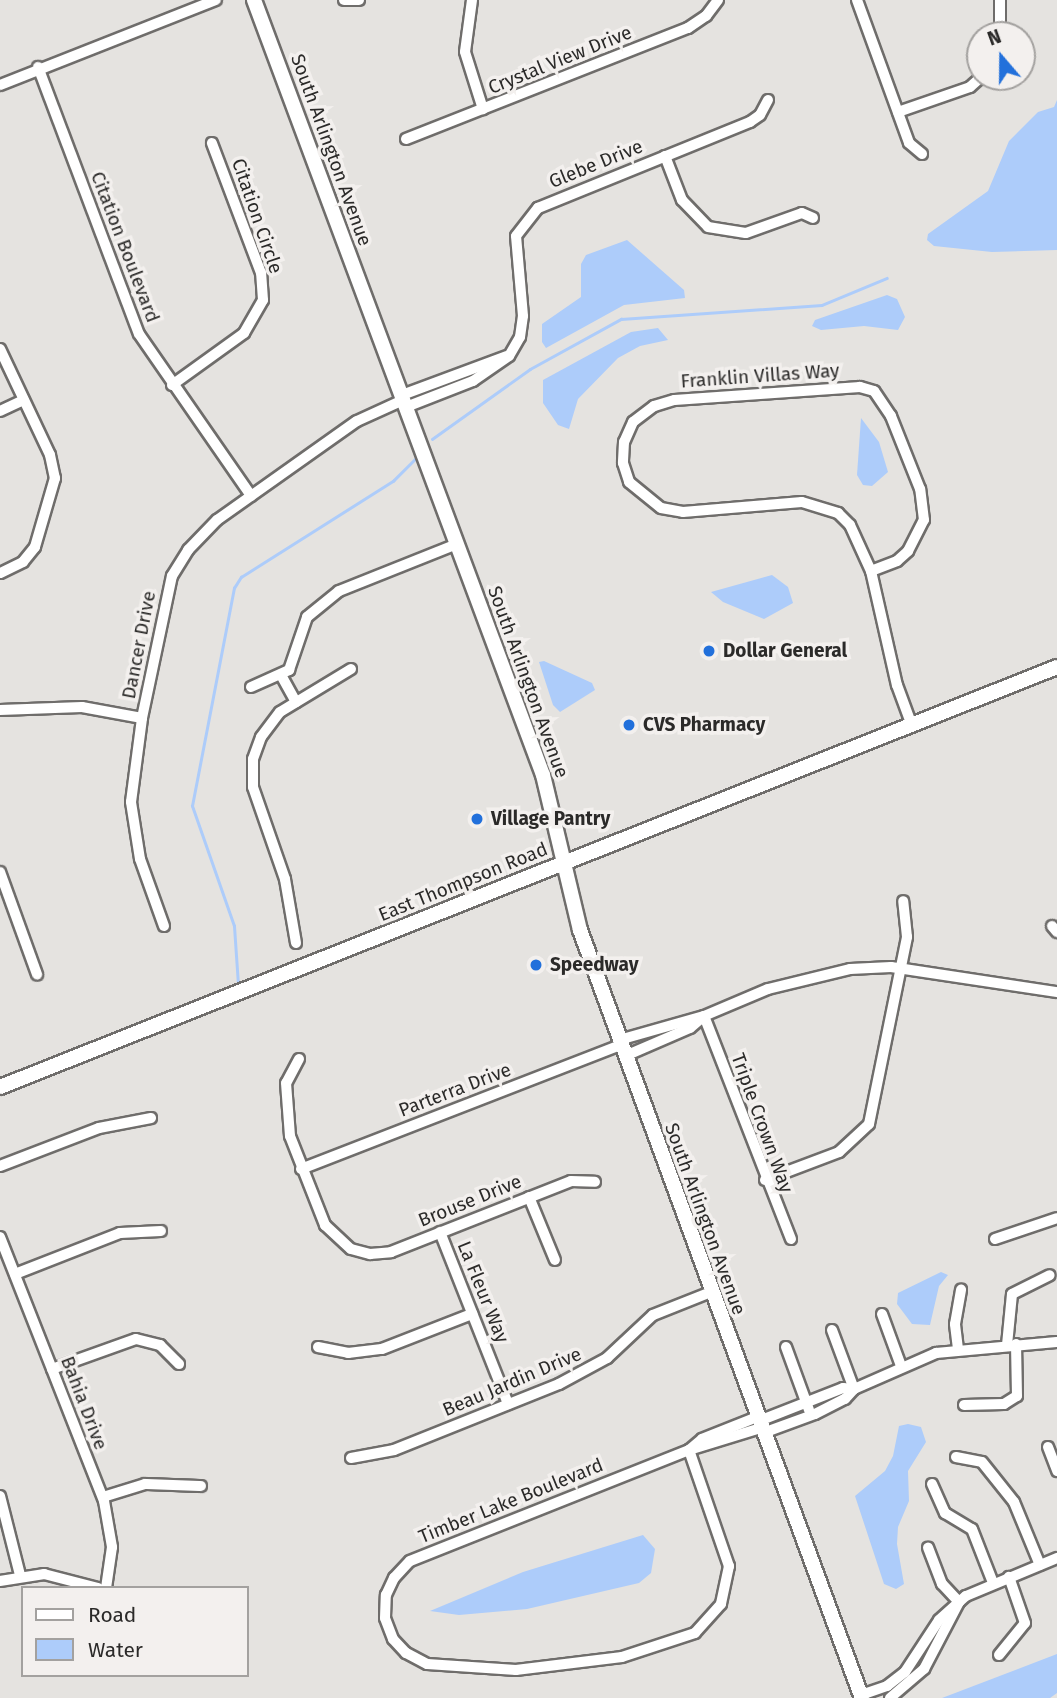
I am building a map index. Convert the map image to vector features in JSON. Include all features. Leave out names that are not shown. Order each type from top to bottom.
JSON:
[{"type":"main road","name":"South Arlington Avenue","points":[[254,0],[543,775],[580,930],[860,1697]]},
{"type":"main road","name":"East Thompson Road","points":[[0,1087],[1057,667]]},
{"type":"street","points":[[0,85],[38,67],[216,0]]},
{"type":"street","points":[[344,0],[359,0]]},
{"type":"street","points":[[472,0],[465,52],[483,109]]},
{"type":"street","name":"Crystal View Drive","points":[[406,139],[688,28],[706,16],[718,0]]},
{"type":"street","points":[[858,0],[909,143],[922,154]]},
{"type":"street","points":[[1000,0],[1000,21]]},
{"type":"street","name":"Citation Boulevard","points":[[38,67],[131,316],[172,385],[251,496]]},
{"type":"street","points":[[898,112],[966,88]]},
{"type":"street","name":"Glebe Drive","points":[[403,401],[488,374],[509,356],[520,337],[523,316],[514,248],[521,226],[549,202],[750,122],[760,115],[768,100]]},
{"type":"street","name":"Citation Circle","points":[[172,385],[244,333],[263,300],[261,273],[212,143]]},
{"type":"street","points":[[665,156],[682,201],[708,228],[746,233],[802,213],[813,218]]},
{"type":"street","points":[[0,349],[50,455],[53,494],[31,553],[0,573]]},
{"type":"street","name":"Franklin Villas Way","points":[[860,387],[874,391],[891,416],[920,489],[924,520],[908,551],[897,561],[871,571],[850,525],[822,505],[802,502],[683,512],[661,508],[629,482],[623,463],[624,442],[633,422],[654,406],[674,400],[860,387]]},
{"type":"street","points":[[0,411],[24,400]]},
{"type":"street","name":"Dancer Drive","points":[[164,926],[140,859],[132,821],[132,782],[142,718],[172,576],[203,533],[251,496],[358,421],[403,401]]},
{"type":"street","points":[[251,687],[281,674],[296,659],[303,626],[316,607],[360,580],[457,544]]},
{"type":"street","points":[[871,571],[897,685],[911,723]]},
{"type":"street","points":[[296,943],[285,879],[256,798],[252,771],[267,727],[296,702],[351,669]]},
{"type":"street","points":[[281,674],[296,702]]},
{"type":"street","points":[[0,710],[69,706],[142,718]]},
{"type":"street","points":[[0,872],[37,974]]},
{"type":"street","points":[[765,1181],[839,1152],[869,1124],[907,937],[903,901]]},
{"type":"street","points":[[622,1047],[812,976],[850,969],[901,969],[1057,992]]},
{"type":"street","points":[[622,1047],[690,1028],[704,1016]]},
{"type":"street","name":"Triple Crown Way","points":[[704,1016],[765,1181],[790,1239]]},
{"type":"street","name":"Parterra Drive","points":[[302,1168],[622,1047]]},
{"type":"street","points":[[299,1059],[288,1075],[285,1105],[302,1168]]},
{"type":"street","points":[[0,1166],[99,1128],[151,1118]]},
{"type":"street","name":"Brouse Drive","points":[[302,1168],[327,1228],[344,1246],[358,1252],[385,1253],[571,1181],[595,1182]]},
{"type":"street","points":[[529,1197],[555,1260]]},
{"type":"street","points":[[995,1239],[1057,1218]]},
{"type":"street","points":[[15,1274],[122,1232],[161,1231]]},
{"type":"street","name":"La Fleur Way","points":[[440,1232],[508,1404]]},
{"type":"street","name":"Bahia Drive","points":[[0,1237],[103,1497],[112,1547],[106,1586]]},
{"type":"street","points":[[964,1405],[1004,1404],[1015,1397],[1012,1294],[1050,1275]]},
{"type":"street","points":[[958,1349],[955,1324],[961,1290]]},
{"type":"street","name":"Beau Jardin Drive","points":[[351,1458],[386,1453],[508,1404],[604,1360],[658,1312],[711,1292]]},
{"type":"street","points":[[318,1346],[348,1353],[382,1349],[472,1314]]},
{"type":"street","points":[[882,1314],[901,1366]]},
{"type":"street","points":[[832,1330],[854,1389],[901,1366],[958,1349],[1057,1342]]},
{"type":"street","points":[[52,1369],[136,1339],[160,1345],[179,1364]]},
{"type":"street","points":[[786,1347],[811,1416]]},
{"type":"street","name":"Timber Lake Boulevard","points":[[760,1425],[844,1388],[854,1389]]},
{"type":"street","name":"Timber Lake Boulevard","points":[[689,1450],[725,1547],[729,1570],[721,1604],[695,1633],[662,1647],[590,1663],[479,1669],[416,1660],[398,1646],[386,1621],[390,1584],[410,1561],[689,1450],[702,1439],[811,1416],[845,1399],[854,1389]]},
{"type":"street","points":[[1048,1447],[1057,1471]]},
{"type":"street","points":[[956,1457],[982,1462],[1014,1502],[1040,1565]]},
{"type":"street","points":[[103,1497],[145,1484],[201,1486]]},
{"type":"street","points":[[933,1484],[945,1513],[970,1527],[993,1583]]},
{"type":"street","points":[[0,1496],[20,1575]]},
{"type":"street","points":[[928,1548],[942,1584],[958,1603]]},
{"type":"street","points":[[860,1697],[887,1686],[905,1672],[939,1620],[958,1603],[993,1583],[1057,1560]]},
{"type":"street","points":[[0,1581],[20,1575],[44,1574],[90,1586]]},
{"type":"street","points":[[999,1655],[1025,1623],[1009,1577]]},
{"type":"street","points":[[890,1698],[924,1669],[958,1603]]},
{"type":"water","points":[[1057,100],[1057,250],[992,252],[934,246],[927,240],[928,234],[988,191],[1009,141],[1038,112],[1054,107]]},
{"type":"water","points":[[627,240],[684,290],[685,298],[624,305],[546,348],[542,342],[542,324],[581,297],[581,264],[586,255]]},
{"type":"water","points":[[887,295],[897,299],[905,317],[898,330],[864,326],[821,330],[812,326],[815,320]]},
{"type":"water","points":[[658,328],[668,340],[640,346],[618,358],[578,399],[569,429],[558,425],[543,403],[543,380],[631,332]]},
{"type":"water","points":[[861,418],[879,442],[888,472],[872,486],[863,485],[857,475]]},
{"type":"water","points":[[772,575],[788,587],[793,603],[764,619],[723,602],[711,592]]},
{"type":"water","points":[[544,661],[592,683],[595,690],[560,712],[553,705],[539,662]]},
{"type":"water","points":[[941,1272],[948,1275],[939,1286],[930,1325],[912,1324],[897,1304],[898,1293]]},
{"type":"water","points":[[908,1424],[921,1427],[926,1442],[908,1471],[909,1501],[898,1527],[897,1544],[904,1584],[896,1589],[884,1584],[855,1496],[885,1471],[893,1456],[899,1426]]},
{"type":"water","points":[[643,1535],[655,1549],[651,1573],[639,1583],[527,1609],[459,1615],[430,1611],[523,1572]]},
{"type":"water","points":[[1057,1654],[1057,1693],[1050,1698],[942,1698]]},
{"type":"waterway","points":[[432,439],[530,369],[621,319],[822,305],[887,278]]},
{"type":"waterway","points":[[238,985],[234,926],[192,806],[234,588],[241,577],[393,481],[416,458]]},
{"type":"place","name":"Dollar General","points":[[709,651]]},
{"type":"place","name":"CVS Pharmacy","points":[[629,725]]},
{"type":"place","name":"Village Pantry","points":[[477,819]]},
{"type":"place","name":"Speedway","points":[[536,965]]}]
